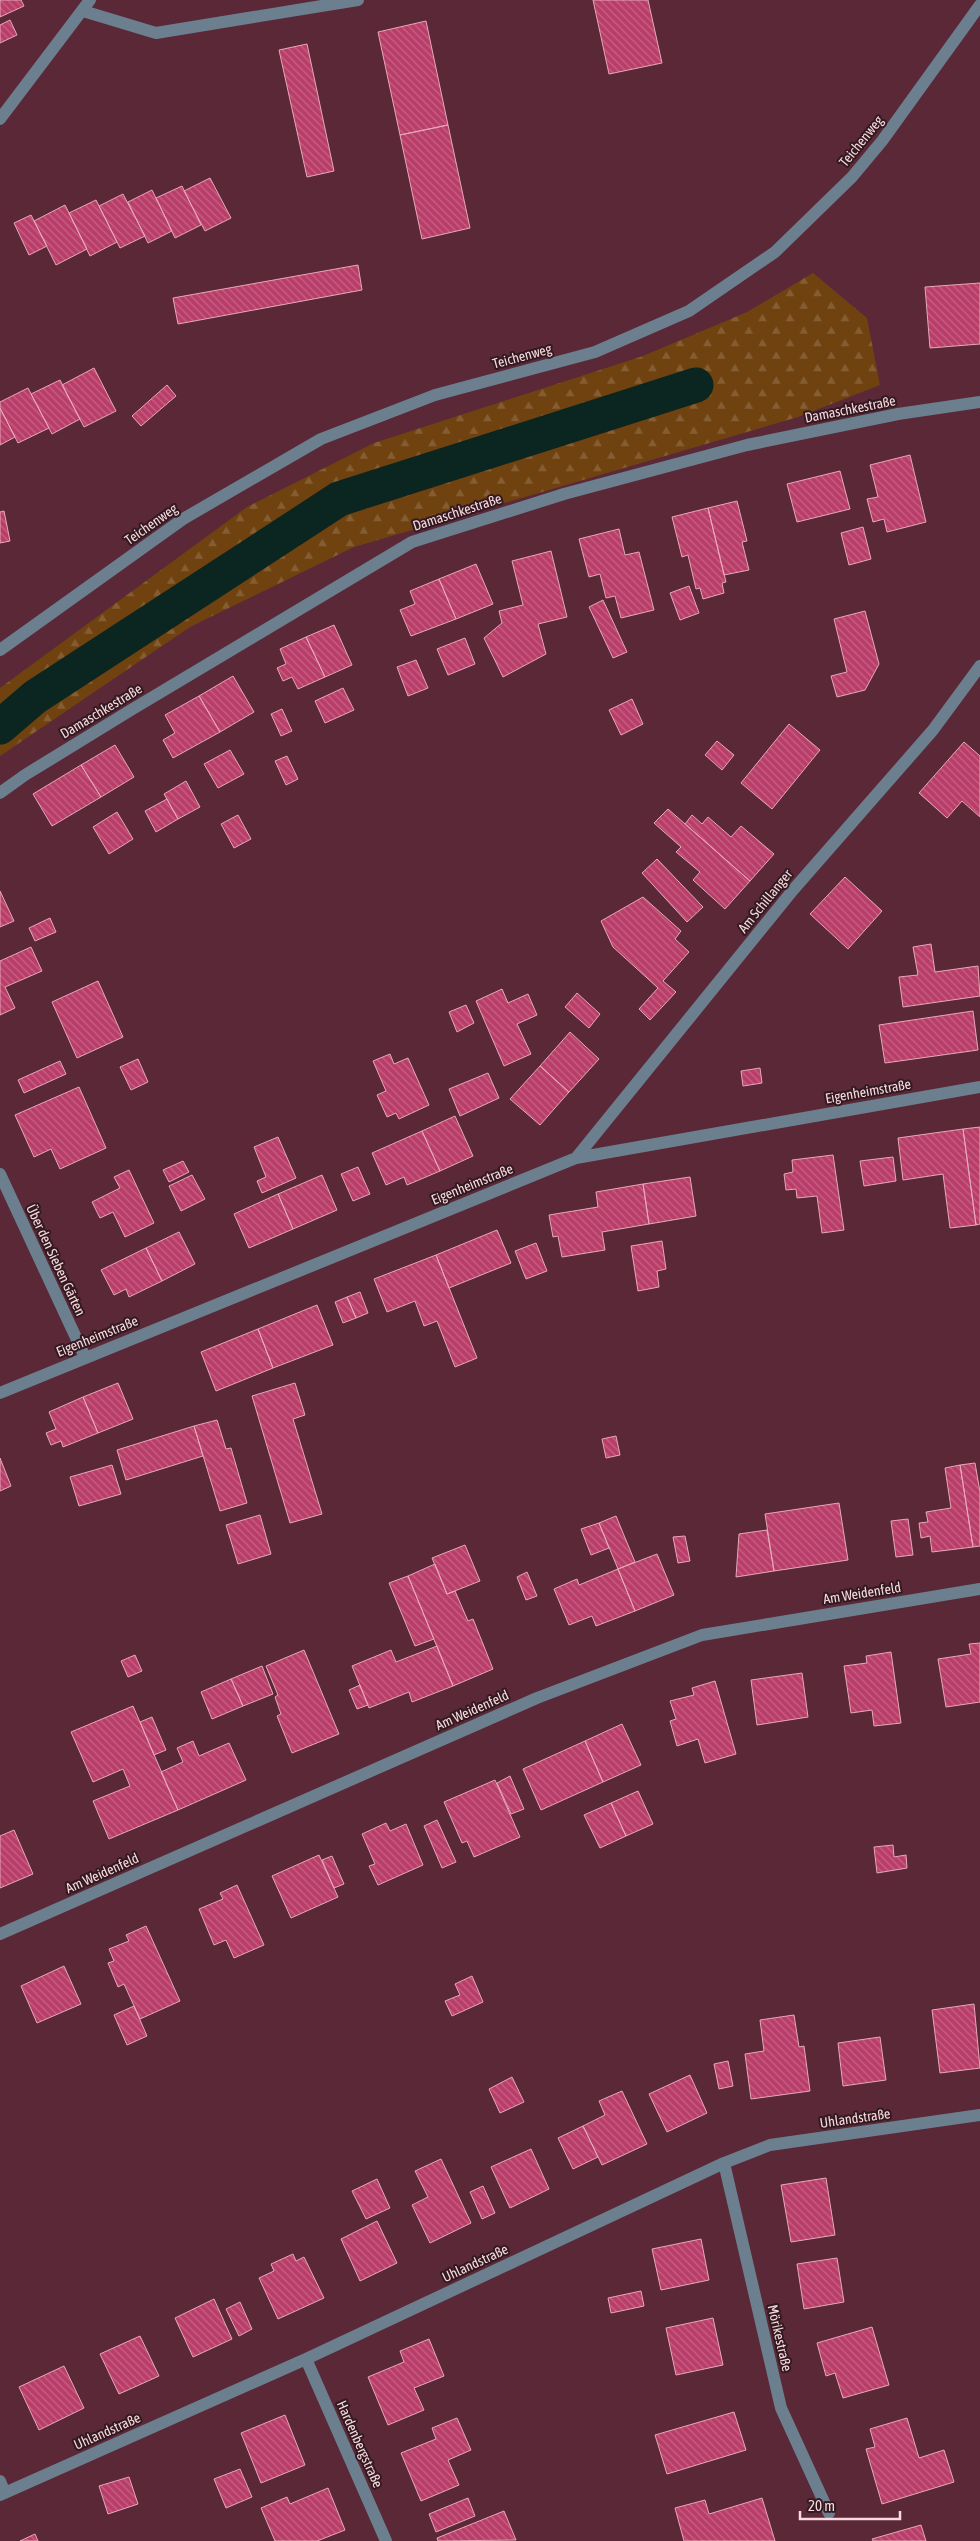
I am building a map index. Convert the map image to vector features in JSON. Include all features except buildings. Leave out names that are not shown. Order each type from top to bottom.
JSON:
[{"type":"street","points":[[0,119],[86,5],[156,33],[358,0]]},
{"type":"street","name":"Teichenweg","points":[[0,650],[183,519],[321,439],[435,395],[595,352],[689,312],[775,252],[852,177],[882,141],[980,5]]},
{"type":"street","name":"Damaschkestraße","points":[[0,793],[25,775],[131,710],[412,542],[564,494],[747,444],[898,414],[980,402]]},
{"type":"street","name":"Am Schillanger","points":[[576,1158],[793,890],[933,730],[980,666]]},
{"type":"street","name":"Eigenheimstraße","points":[[0,1393],[576,1158],[980,1087]]},
{"type":"street","name":"Über den Sieben Gärten","points":[[0,1174],[85,1357]]},
{"type":"street","name":"Am Weidenfeld","points":[[0,1934],[537,1698],[702,1634],[980,1589]]},
{"type":"street","name":"Uhlandstraße","points":[[3,2494],[306,2359],[724,2163],[770,2145],[980,2115]]},
{"type":"street","name":"Mörikestraße","points":[[724,2163],[781,2408],[829,2512]]},
{"type":"street","name":"Hardenbergstraße","points":[[306,2359],[386,2541]]},
{"type":"street","points":[[0,2481],[3,2494]]},
{"type":"green space","points":[[813,273],[867,318],[880,385],[798,417],[354,547],[190,627],[0,756],[0,688],[247,507],[374,443],[643,356],[747,312]]},
{"type":"waterway","points":[[0,727],[35,697],[339,499],[696,385]]}]
